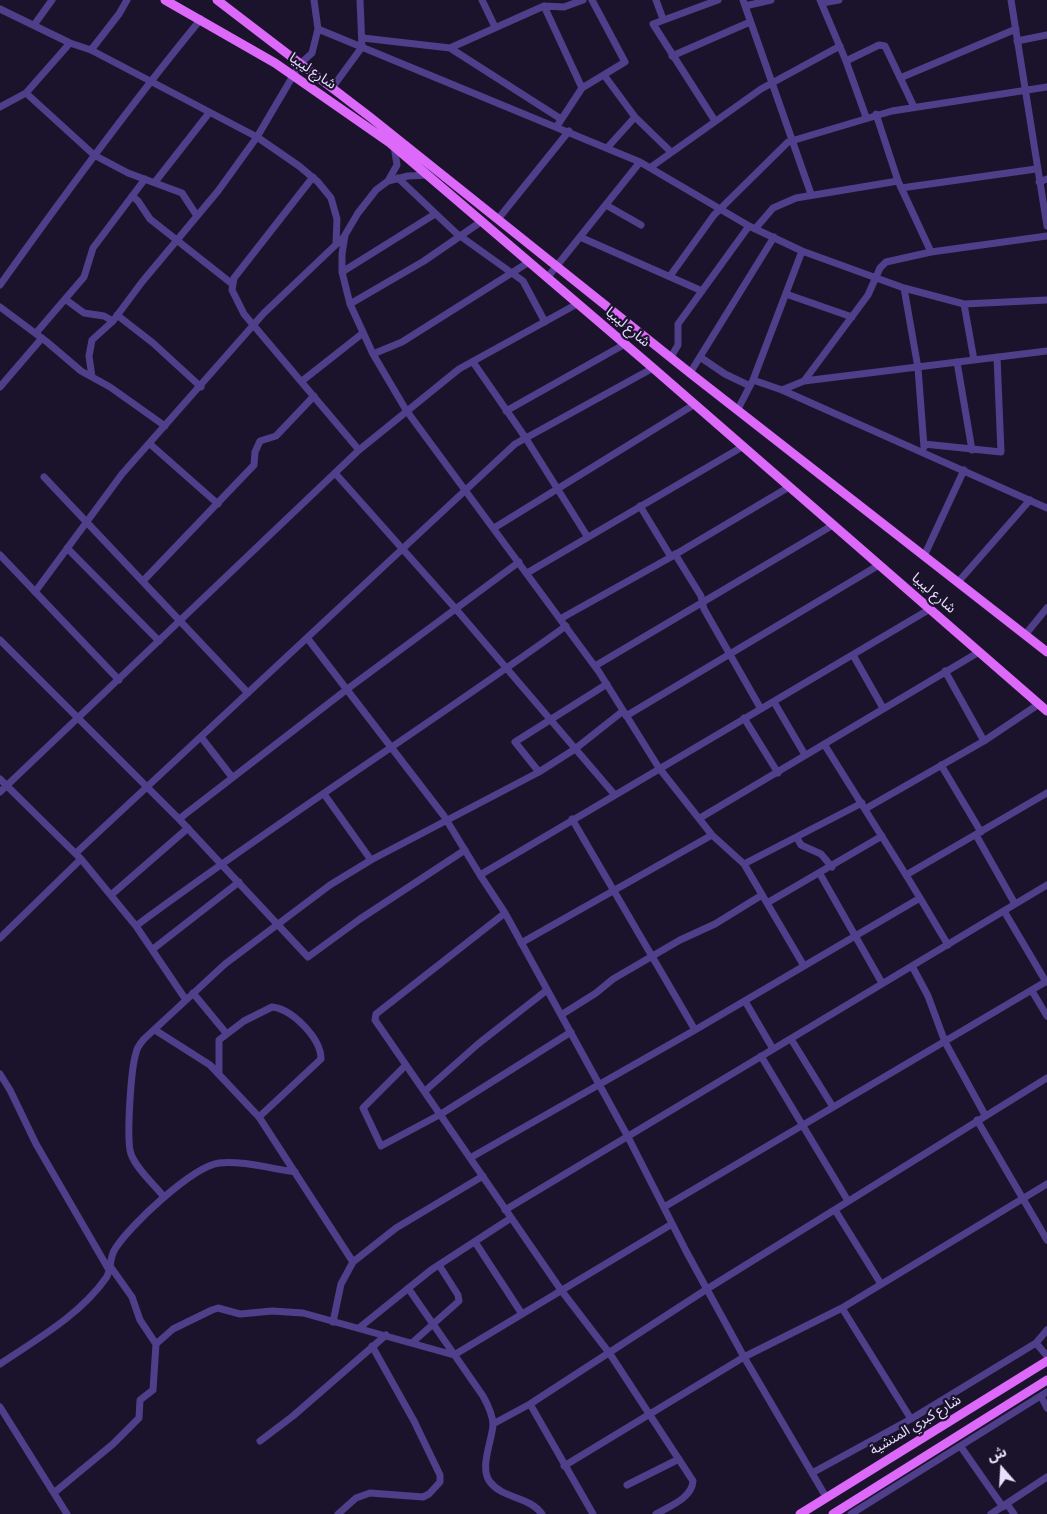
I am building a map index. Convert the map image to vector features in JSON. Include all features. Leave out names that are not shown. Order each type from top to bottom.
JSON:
[{"type":"main road","name":"شارع ليبيا","points":[[165,0],[202,19],[294,75],[394,146],[695,404],[742,447],[1047,711]]},
{"type":"main road","name":"شارع ليبيا","points":[[218,0],[498,219],[690,373],[925,554],[1047,652]]},
{"type":"main road","name":"شارع كبري المنشية","points":[[800,1514],[1047,1361]]},
{"type":"main road","points":[[833,1514],[1047,1380]]},
{"type":"street","points":[[34,25],[52,0]]},
{"type":"street","points":[[91,50],[119,14],[127,0]]},
{"type":"street","points":[[92,377],[89,356],[92,340],[115,318],[218,192],[257,137],[300,64],[314,51],[318,29],[314,0]]},
{"type":"street","points":[[332,88],[362,47],[360,0]]},
{"type":"street","points":[[482,0],[495,27]]},
{"type":"street","points":[[450,48],[544,6],[583,0]]},
{"type":"street","points":[[557,126],[582,88],[625,62],[592,0]]},
{"type":"street","points":[[656,0],[663,20]]},
{"type":"street","points":[[715,121],[653,26],[654,23],[706,2],[718,0]]},
{"type":"street","points":[[771,0],[744,3],[811,194]]},
{"type":"street","points":[[839,0],[821,2],[846,61],[866,117]]},
{"type":"street","points":[[1011,0],[1036,169],[1047,226]]},
{"type":"street","points":[[544,6],[582,88]]},
{"type":"street","points":[[0,9],[70,43],[91,50],[257,137],[280,152],[313,178],[327,193],[334,205],[337,224],[336,244]]},
{"type":"street","points":[[0,286],[149,82],[202,19]]},
{"type":"street","points":[[672,56],[750,22]]},
{"type":"street","points":[[318,29],[557,126],[652,167],[752,228],[802,251],[877,276],[904,288],[964,304],[1047,300]]},
{"type":"street","points":[[900,78],[1016,29]]},
{"type":"street","points":[[1017,41],[1047,35]]},
{"type":"street","points":[[363,38],[450,48],[561,118]]},
{"type":"street","points":[[0,107],[26,93],[70,43]]},
{"type":"street","points":[[846,61],[882,45],[914,107]]},
{"type":"street","points":[[652,167],[772,82],[840,46]]},
{"type":"street","points":[[604,75],[635,118],[671,152]]},
{"type":"street","points":[[670,276],[720,209],[785,144],[793,139],[876,114],[1047,87]]},
{"type":"street","points":[[26,93],[94,155],[123,171],[184,195],[189,207],[197,216]]},
{"type":"street","points":[[155,182],[209,113]]},
{"type":"street","points":[[876,114],[900,184],[931,252]]},
{"type":"street","points":[[607,148],[635,118]]},
{"type":"street","points":[[498,219],[569,131]]},
{"type":"street","points":[[35,592],[122,474],[201,387],[253,325],[295,282],[346,235],[366,202],[388,181],[397,165],[394,146]]},
{"type":"street","points":[[547,278],[640,162]]},
{"type":"street","points":[[671,357],[678,345],[677,326],[752,228],[778,205],[811,194],[1036,169]]},
{"type":"street","points":[[388,181],[428,175]]},
{"type":"street","points":[[1,384],[84,276],[98,240],[144,178]]},
{"type":"street","points":[[231,283],[313,178]]},
{"type":"street","points":[[398,178],[462,237],[514,274],[528,287],[545,322]]},
{"type":"street","points":[[1039,182],[1047,179]]},
{"type":"street","points":[[132,196],[138,201],[150,219],[231,283],[237,304],[253,325],[359,450]]},
{"type":"street","points":[[606,205],[641,225]]},
{"type":"street","points":[[342,272],[435,214]]},
{"type":"street","points":[[350,304],[424,261],[462,237],[482,221]]},
{"type":"street","points":[[346,235],[342,254],[342,272],[350,304],[373,354],[406,410],[595,666],[659,768],[712,835],[744,864],[804,966]]},
{"type":"street","points":[[804,381],[868,295],[886,262],[931,252],[1047,236]]},
{"type":"street","points":[[580,237],[702,291]]},
{"type":"street","points":[[690,373],[774,237]]},
{"type":"street","points":[[738,409],[751,383],[802,251]]},
{"type":"street","points":[[373,354],[402,342],[422,327],[514,274],[529,262]]},
{"type":"street","points":[[904,288],[918,368],[924,448]]},
{"type":"street","points":[[786,294],[852,317]]},
{"type":"street","points":[[65,299],[84,312],[115,318],[153,343],[201,387]]},
{"type":"street","points":[[0,792],[359,450],[406,410],[456,371],[577,304]]},
{"type":"street","points":[[964,304],[974,360]]},
{"type":"street","points":[[0,308],[39,335],[80,371],[110,387],[164,426]]},
{"type":"street","points":[[302,381],[363,333]]},
{"type":"street","points":[[506,410],[625,344]]},
{"type":"street","points":[[782,390],[804,381],[918,368],[1047,350]]},
{"type":"street","points":[[700,357],[725,374],[751,383],[782,390],[924,448],[964,470],[1047,508]]},
{"type":"street","points":[[924,448],[998,453],[1002,451],[997,357]]},
{"type":"street","points":[[473,362],[525,437],[587,536]]},
{"type":"street","points":[[957,362],[972,450]]},
{"type":"street","points":[[0,938],[147,788],[525,437],[653,368]]},
{"type":"street","points":[[143,581],[254,465],[255,452],[260,440],[276,436],[314,396]]},
{"type":"street","points":[[494,528],[695,404]]},
{"type":"street","points":[[150,444],[218,504]]},
{"type":"street","points":[[528,573],[587,536],[742,447]]},
{"type":"street","points":[[925,554],[964,470]]},
{"type":"street","points":[[335,473],[404,549],[614,794]]},
{"type":"street","points":[[44,477],[182,620],[248,693]]},
{"type":"street","points":[[560,619],[673,556],[789,487]]},
{"type":"street","points":[[959,581],[1030,500]]},
{"type":"street","points":[[640,506],[703,602],[704,609],[761,709]]},
{"type":"street","points":[[595,666],[833,525]]},
{"type":"street","points":[[67,548],[159,641]]},
{"type":"street","points":[[0,555],[119,680]]},
{"type":"street","points":[[179,819],[346,690],[519,562]]},
{"type":"street","points":[[164,1197],[132,1154],[128,1130],[136,1053],[138,1046],[192,993],[277,924],[330,885],[371,860],[539,772],[625,713],[879,565]]},
{"type":"street","points":[[1026,635],[1047,608]]},
{"type":"street","points":[[480,875],[614,794],[930,609]]},
{"type":"street","points":[[136,926],[220,863],[393,748],[566,626]]},
{"type":"street","points":[[308,639],[448,821],[504,913],[628,1137],[672,1224],[744,1357],[826,1497]]},
{"type":"street","points":[[0,640],[77,720],[188,828],[303,953],[311,956],[360,918],[465,850]]},
{"type":"street","points":[[700,818],[979,652]]},
{"type":"street","points":[[852,655],[883,708]]},
{"type":"street","points":[[945,671],[984,741]]},
{"type":"street","points":[[539,772],[515,742],[551,721],[606,684]]},
{"type":"street","points":[[774,702],[805,755]]},
{"type":"street","points":[[744,864],[864,806],[941,765],[984,741],[1039,704]]},
{"type":"street","points":[[744,718],[778,773]]},
{"type":"street","points":[[201,737],[232,778]]},
{"type":"street","points":[[824,744],[948,945]]},
{"type":"street","points":[[941,765],[1015,904]]},
{"type":"street","points":[[0,779],[79,856],[136,926],[186,1000]]},
{"type":"street","points":[[906,875],[1047,793]]},
{"type":"street","points":[[324,794],[371,860]]},
{"type":"street","points":[[572,819],[695,1030]]},
{"type":"street","points":[[110,895],[188,828]]},
{"type":"street","points":[[521,943],[712,835]]},
{"type":"street","points":[[767,904],[882,836]]},
{"type":"street","points":[[797,838],[801,845],[821,854],[832,866]]},
{"type":"street","points":[[820,874],[882,983]]},
{"type":"street","points":[[153,950],[239,882]]},
{"type":"street","points":[[505,1210],[1047,885]]},
{"type":"street","points":[[562,1015],[596,993],[613,979],[653,955],[715,924],[762,895]]},
{"type":"street","points":[[470,1158],[695,1030],[920,898]]},
{"type":"street","points":[[664,1207],[1047,981],[1004,911]]},
{"type":"street","points":[[504,913],[376,1014],[375,1020],[561,1290],[610,1354],[693,1481],[692,1488],[687,1495],[656,1514]]},
{"type":"street","points":[[912,966],[928,996],[945,1042],[985,1115]]},
{"type":"street","points":[[425,1091],[478,1044],[547,990]]},
{"type":"street","points":[[1032,991],[1047,1016]]},
{"type":"street","points":[[192,993],[226,1033]]},
{"type":"street","points":[[745,1001],[773,1049]]},
{"type":"street","points":[[219,1072],[219,1044],[226,1033],[267,1008],[278,1008],[292,1014],[299,1021],[320,1052],[319,1063],[259,1117]]},
{"type":"street","points":[[155,1030],[195,1054],[219,1072],[259,1117],[353,1262]]},
{"type":"street","points":[[406,1065],[364,1108],[380,1145],[383,1146],[440,1114],[571,1032]]},
{"type":"street","points":[[791,1039],[833,1107]]},
{"type":"street","points":[[761,1056],[848,1201]]},
{"type":"street","points":[[0,1074],[49,1167],[109,1268],[132,1296],[140,1320],[156,1344]]},
{"type":"street","points":[[493,1424],[530,1404],[610,1354],[707,1289],[976,1120],[1047,1078]]},
{"type":"street","points":[[976,1120],[1047,1240]]},
{"type":"street","points":[[0,1364],[75,1310],[106,1278],[115,1249],[131,1230],[164,1197],[195,1174],[219,1163],[295,1172]]},
{"type":"street","points":[[333,1322],[341,1284],[353,1262],[396,1228],[482,1176]]},
{"type":"street","points":[[564,1466],[744,1357],[842,1308],[1047,1184]]},
{"type":"street","points":[[835,1210],[881,1284]]},
{"type":"street","points":[[359,1328],[438,1266],[511,1218]]},
{"type":"street","points":[[55,1492],[113,1444],[139,1418],[140,1400],[153,1390],[154,1350],[156,1344],[172,1329],[218,1308],[240,1314],[286,1311],[413,1342],[454,1355],[672,1224]]},
{"type":"street","points":[[475,1242],[522,1314]]},
{"type":"street","points":[[413,1342],[459,1301],[458,1295],[438,1266]]},
{"type":"street","points":[[408,1288],[483,1396],[493,1424],[487,1471],[489,1481],[498,1489],[528,1501],[542,1514]]},
{"type":"street","points":[[842,1308],[911,1419]]},
{"type":"street","points":[[812,1473],[911,1419],[1036,1343],[1047,1330]]},
{"type":"street","points":[[260,1441],[293,1416],[386,1335]]},
{"type":"street","points":[[1036,1343],[1047,1356]]},
{"type":"street","points":[[338,1514],[362,1495],[423,1496],[429,1494],[440,1482],[440,1475],[418,1428],[372,1346]]},
{"type":"street","points":[[851,1514],[1044,1394],[1047,1408]]},
{"type":"street","points":[[530,1404],[564,1466],[594,1514]]},
{"type":"street","points":[[0,1407],[55,1492],[67,1514]]},
{"type":"street","points":[[961,1447],[1014,1514]]},
{"type":"street","points":[[627,1484],[679,1459]]},
{"type":"street","points":[[991,1514],[1047,1477]]}]
